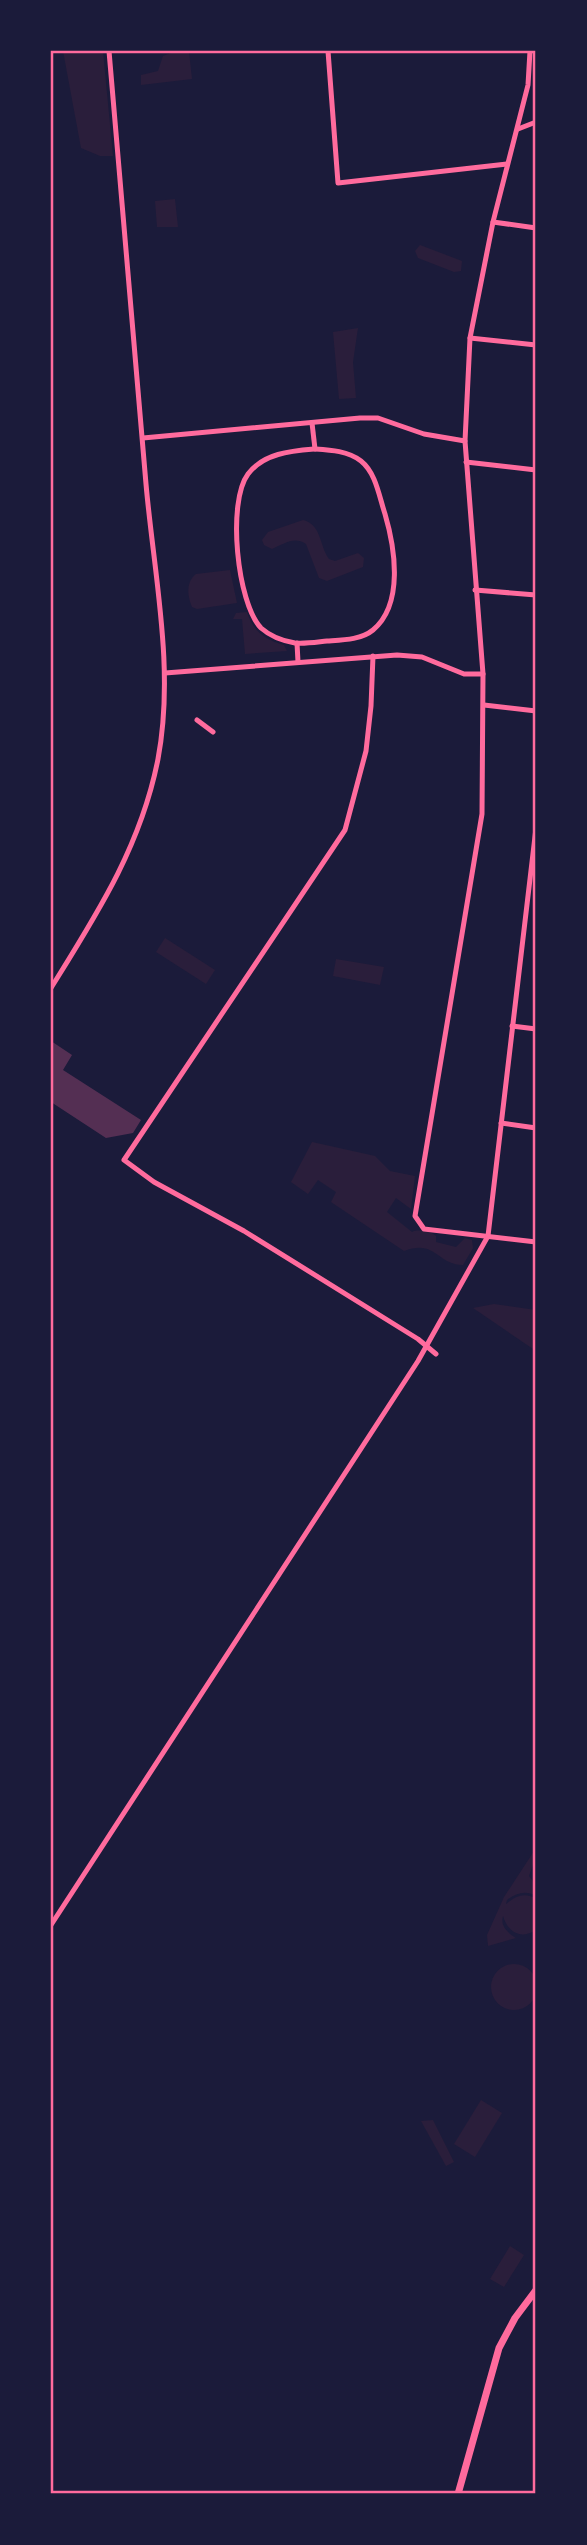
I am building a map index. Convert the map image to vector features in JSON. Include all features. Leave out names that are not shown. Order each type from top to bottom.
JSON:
[{"type":"main road","points":[[457,2494],[499,2348],[515,2318],[536,2290]]},
{"type":"street","points":[[51,988],[108,896],[134,841],[146,806],[164,722],[165,673],[109,51]]},
{"type":"street","points":[[328,51],[338,183],[507,164]]},
{"type":"street","points":[[530,51],[528,85],[493,222],[470,338],[465,441],[483,674],[482,814],[415,1216],[424,1229],[536,1242]]},
{"type":"street","points":[[518,129],[536,122]]},
{"type":"street","points":[[493,222],[536,228]]},
{"type":"street","points":[[470,338],[536,345]]},
{"type":"street","points":[[143,438],[378,418],[424,434],[465,441]]},
{"type":"street","points":[[312,423],[315,449]]},
{"type":"street","points":[[315,449],[346,453],[360,460],[371,471],[390,530],[394,590],[383,618],[373,630],[363,636],[297,643],[275,637],[255,619],[241,577],[237,507],[241,487],[256,466],[272,456],[315,449]]},
{"type":"street","points":[[466,462],[536,470]]},
{"type":"street","points":[[475,590],[536,595]]},
{"type":"street","points":[[297,643],[298,662]]},
{"type":"street","points":[[165,673],[373,656],[422,657],[464,674],[483,674]]},
{"type":"street","points":[[373,656],[366,751],[345,830],[124,1160],[154,1182],[244,1231],[426,1345],[436,1354]]},
{"type":"street","points":[[484,705],[536,711]]},
{"type":"street","points":[[197,720],[213,732]]},
{"type":"street","points":[[51,1925],[418,1362],[488,1236],[536,828]]},
{"type":"street","points":[[526,921],[536,922]]},
{"type":"street","points":[[512,1026],[536,1029]]},
{"type":"street","points":[[501,1123],[536,1128]]},
{"type":"shaded area","points":[[63,51],[103,51],[113,156],[100,156],[81,148]]},
{"type":"shaded area","points":[[176,51],[189,51],[192,79],[141,85],[141,75],[158,71],[163,56]]},
{"type":"shaded area","points":[[175,199],[178,227],[157,227],[155,201]]},
{"type":"shaded area","points":[[420,245],[462,261],[461,271],[454,272],[418,258],[415,251]]},
{"type":"shaded area","points":[[358,328],[353,362],[356,398],[339,399],[333,332]]},
{"type":"shaded area","points":[[303,520],[314,526],[329,559],[335,561],[358,553],[364,558],[363,567],[327,581],[319,578],[306,544],[293,541],[272,549],[264,545],[262,540],[268,532]]},
{"type":"shaded area","points":[[230,570],[237,603],[197,609],[192,607],[188,589],[196,574]]},
{"type":"shaded area","points":[[247,612],[261,634],[284,645],[287,651],[245,654],[242,619],[233,619],[236,613]]},
{"type":"shaded area","points":[[165,938],[215,970],[206,984],[156,952]]},
{"type":"shaded area","points":[[336,959],[384,967],[380,985],[333,976]]},
{"type":"shaded area","points":[[312,1142],[375,1156],[390,1171],[415,1176],[411,1209],[396,1198],[387,1212],[412,1232],[434,1234],[436,1242],[456,1247],[465,1238],[472,1240],[473,1248],[463,1265],[454,1264],[423,1248],[404,1251],[331,1202],[336,1192],[318,1180],[308,1194],[291,1182]]},
{"type":"shaded area","points":[[494,1304],[536,1310],[536,1351],[473,1308]]},
{"type":"shaded area","points":[[536,1848],[529,1876],[536,1885],[536,1896],[529,1893],[517,1894],[507,1900],[506,1904],[519,1896],[535,1898],[536,1930],[525,1934],[515,1933],[503,1916],[504,1926],[516,1938],[488,1946],[487,1935],[504,1897]]},
{"type":"shaded area","points":[[514,1964],[530,1971],[537,1987],[530,2003],[514,2010],[498,2003],[491,1987],[498,1971]]},
{"type":"shaded area","points":[[481,2100],[502,2113],[475,2157],[454,2144]]},
{"type":"shaded area","points":[[433,2120],[454,2162],[446,2166],[421,2121]]},
{"type":"shaded area","points":[[510,2246],[524,2255],[504,2287],[490,2279]]},
{"type":"building","points":[[51,1041],[72,1055],[63,1070],[141,1120],[133,1133],[106,1138],[51,1102]]}]
